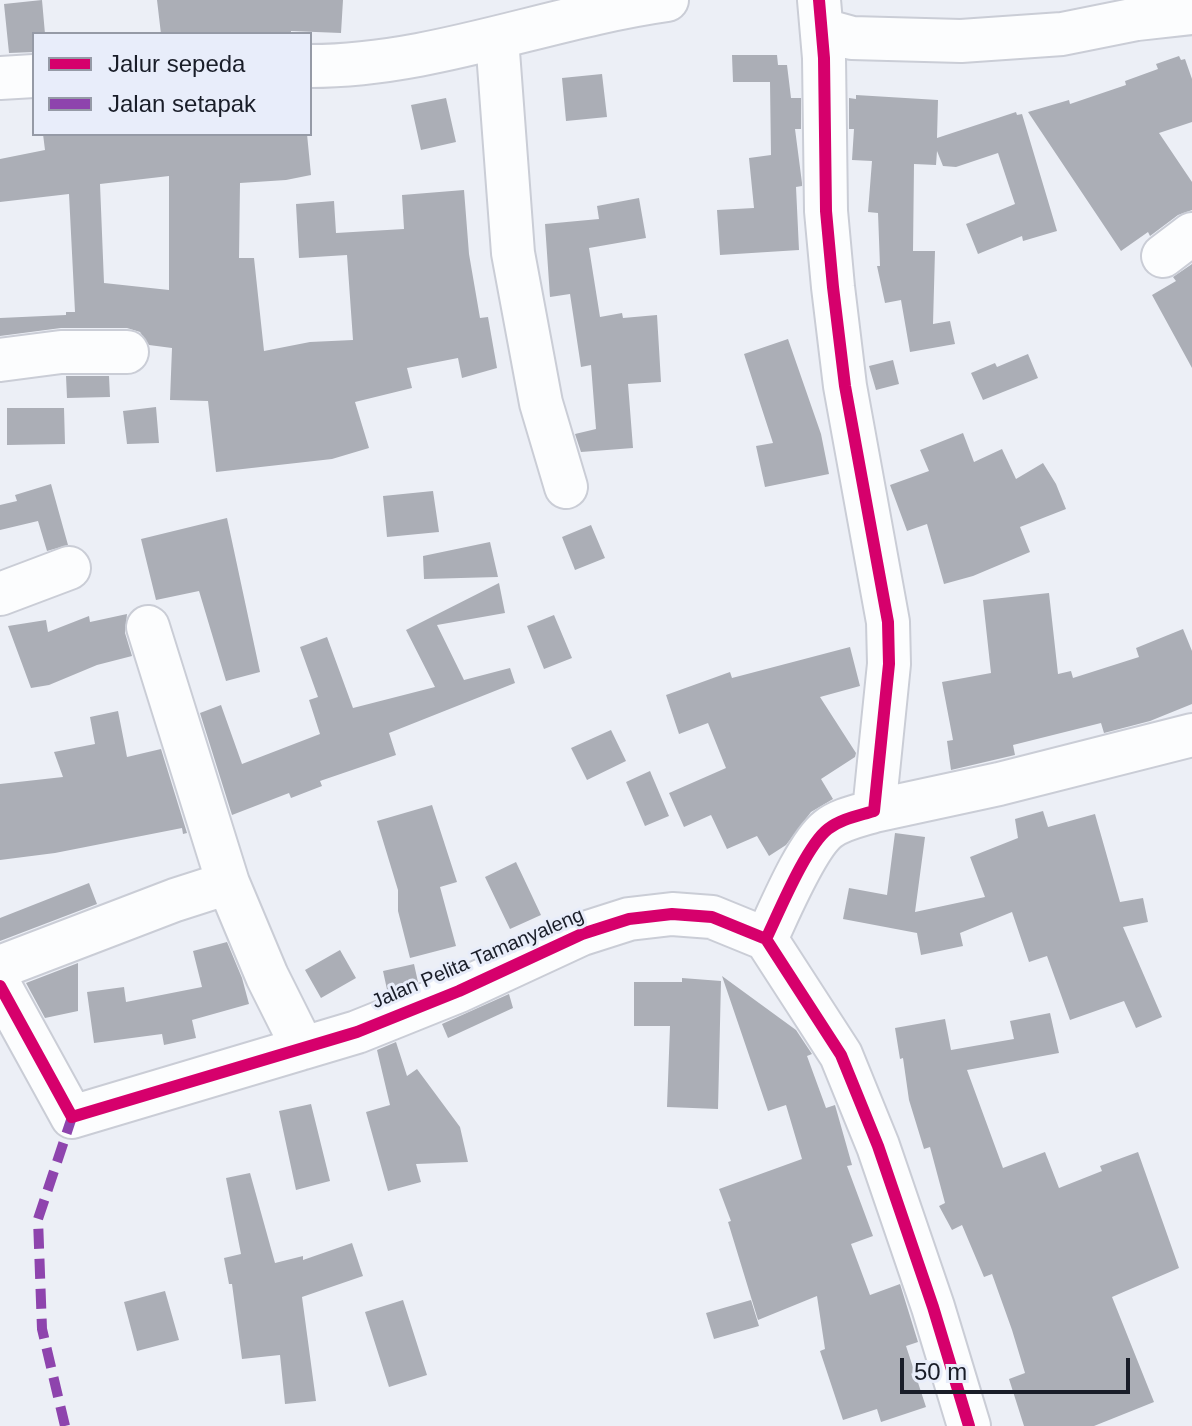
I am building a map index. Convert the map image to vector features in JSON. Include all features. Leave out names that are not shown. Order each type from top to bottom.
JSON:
[{"type":"street","points":[[312,66],[372,62],[667,0]]},
{"type":"street","points":[[821,15],[852,38],[961,41],[1062,34],[1137,19],[1192,13]]},
{"type":"street","points":[[821,15],[826,211],[833,287],[845,386],[888,622],[889,664],[874,811]]},
{"type":"street","points":[[497,38],[513,253],[541,403],[566,487]]},
{"type":"street","points":[[0,78],[32,76]]},
{"type":"street","points":[[0,360],[61,352],[127,352]]},
{"type":"street","points":[[0,594],[69,568]]},
{"type":"street","points":[[148,627],[228,883],[267,976],[303,1048]]},
{"type":"street","points":[[969,1426],[933,1307],[878,1146],[841,1055],[766,939],[814,843],[842,820],[1192,735]]},
{"type":"street","points":[[0,967],[228,883]]},
{"type":"street","name":"Jalan Pelita Tamanyaleng","points":[[0,986],[72,1117],[303,1048],[412,1011],[582,934],[629,919],[672,914],[712,917],[766,939]]},
{"type":"building","points":[[42,0],[45,32],[32,32],[32,52],[9,53],[4,4]]},
{"type":"building","points":[[157,0],[343,0],[341,33],[161,32]]},
{"type":"building","points":[[732,55],[777,55],[778,65],[787,65],[791,98],[801,98],[801,129],[795,129],[802,183],[802,186],[796,187],[799,250],[720,255],[717,210],[754,208],[749,158],[771,155],[770,82],[733,82]]},
{"type":"building","points":[[1179,56],[1181,60],[1185,59],[1192,79],[1192,122],[1159,133],[1192,182],[1192,210],[1178,215],[1150,236],[1148,232],[1121,251],[1028,112],[1069,100],[1070,104],[1126,85],[1125,81],[1158,69],[1156,64]]},
{"type":"building","points":[[602,74],[607,117],[566,121],[562,78]]},
{"type":"building","points":[[856,95],[938,100],[937,138],[1016,112],[1017,115],[1022,114],[1057,231],[1023,241],[1022,236],[978,254],[966,224],[1015,204],[998,153],[956,167],[943,166],[937,151],[936,165],[914,164],[913,251],[935,251],[933,324],[950,321],[955,344],[910,352],[901,300],[885,303],[877,266],[880,266],[878,213],[868,212],[872,161],[852,160],[854,129],[849,129],[849,98],[856,99]]},
{"type":"building","points":[[446,98],[456,142],[421,150],[411,105]]},
{"type":"building","points":[[43,136],[307,136],[311,175],[240,183],[239,258],[254,258],[264,351],[310,342],[353,340],[347,255],[299,258],[296,204],[334,201],[336,233],[404,229],[402,195],[464,190],[469,254],[480,318],[488,317],[497,368],[462,378],[458,358],[407,368],[412,388],[355,402],[369,448],[332,459],[216,472],[208,401],[170,400],[172,348],[149,345],[140,332],[127,328],[61,328],[0,336],[0,318],[75,312],[69,194],[0,202],[0,159],[45,150]],"holes":[[[169,176],[169,290],[104,283],[100,184]]]},
{"type":"building","points":[[639,198],[646,238],[589,248],[600,317],[622,313],[623,318],[657,315],[661,382],[628,384],[633,448],[581,452],[575,434],[596,429],[591,365],[581,367],[570,294],[550,297],[545,224],[599,219],[597,206]]},
{"type":"building","points":[[1192,264],[1192,368],[1152,295],[1176,281],[1173,277]]},
{"type":"building","points":[[788,339],[821,434],[829,474],[765,487],[756,446],[773,443],[744,354]]},
{"type":"building","points":[[1028,354],[1038,378],[983,400],[971,373],[995,363],[997,367]]},
{"type":"building","points":[[893,360],[899,384],[876,390],[869,366]]},
{"type":"building","points":[[66,376],[109,376],[110,397],[67,398]]},
{"type":"building","points":[[156,407],[159,443],[127,444],[123,411]]},
{"type":"building","points":[[7,408],[64,408],[65,444],[7,445]]},
{"type":"building","points":[[963,433],[974,462],[1002,449],[1016,479],[1043,463],[1066,509],[1020,527],[1030,552],[973,576],[944,584],[927,524],[907,531],[890,485],[929,471],[920,450]]},
{"type":"building","points":[[51,484],[68,545],[47,551],[38,521],[0,530],[0,505],[17,501],[15,495]]},
{"type":"building","points":[[433,491],[439,532],[387,537],[383,496]]},
{"type":"building","points":[[227,518],[260,672],[226,681],[199,591],[156,600],[141,539]]},
{"type":"building","points":[[591,525],[605,558],[575,570],[562,537]]},
{"type":"building","points":[[490,542],[498,577],[424,579],[423,556]]},
{"type":"building","points":[[499,583],[505,613],[437,625],[464,680],[510,668],[515,683],[389,733],[396,755],[320,781],[322,786],[291,798],[289,793],[232,815],[200,713],[221,705],[242,764],[320,734],[309,700],[318,697],[300,647],[327,637],[353,708],[435,687],[406,630]]},
{"type":"building","points":[[1049,593],[1058,674],[1071,671],[1073,678],[1139,657],[1136,648],[1183,629],[1192,651],[1192,704],[1150,721],[1104,733],[1101,723],[1013,745],[1015,755],[951,770],[947,741],[953,740],[942,682],[991,673],[983,600]]},
{"type":"building","points":[[127,614],[125,633],[132,656],[97,665],[49,685],[31,688],[8,626],[46,620],[48,632],[89,616],[90,622]]},
{"type":"building","points":[[554,615],[572,658],[544,669],[527,626]]},
{"type":"building","points":[[850,647],[860,686],[820,697],[856,753],[855,757],[821,779],[833,799],[811,812],[786,845],[769,856],[757,836],[727,849],[711,815],[684,827],[669,793],[726,768],[708,723],[679,734],[666,695],[730,672],[732,678]]},
{"type":"building","points":[[118,711],[127,757],[161,749],[187,833],[183,834],[182,828],[55,853],[0,860],[0,784],[63,777],[54,752],[95,744],[90,717]]},
{"type":"building","points":[[611,730],[626,761],[587,780],[571,748]]},
{"type":"building","points":[[650,771],[669,816],[645,826],[626,782]]},
{"type":"building","points":[[432,805],[457,882],[440,887],[456,946],[410,958],[398,911],[398,890],[377,821]]},
{"type":"building","points":[[1043,811],[1048,827],[1095,814],[1120,902],[1143,898],[1148,922],[1123,927],[1162,1017],[1136,1028],[1124,1001],[1070,1020],[1047,956],[1029,962],[1012,912],[960,933],[963,946],[921,955],[917,933],[843,919],[849,888],[887,895],[895,833],[925,837],[915,912],[985,897],[970,857],[1018,838],[1015,819]]},
{"type":"building","points":[[516,862],[541,915],[510,929],[485,877]]},
{"type":"building","points":[[89,883],[97,904],[0,941],[0,918]]},
{"type":"building","points":[[227,942],[249,1004],[192,1020],[196,1038],[164,1045],[162,1034],[94,1043],[87,992],[124,987],[126,1002],[202,987],[193,951]]},
{"type":"building","points":[[340,950],[356,978],[321,998],[305,970]]},
{"type":"building","points":[[78,963],[78,1011],[45,1018],[26,983]]},
{"type":"building","points":[[414,964],[418,982],[388,994],[383,971]]},
{"type":"building","points":[[722,976],[796,1030],[812,1054],[807,1056],[826,1108],[835,1105],[852,1165],[847,1166],[873,1236],[851,1244],[870,1295],[900,1284],[918,1342],[906,1346],[926,1407],[881,1422],[877,1409],[843,1420],[820,1351],[825,1349],[817,1296],[758,1320],[719,1189],[802,1159],[786,1105],[768,1111]]},
{"type":"building","points":[[682,978],[721,981],[718,1109],[667,1107],[670,1026],[634,1026],[634,982],[682,982]]},
{"type":"building","points":[[509,994],[513,1008],[448,1038],[442,1024]]},
{"type":"building","points":[[1050,1013],[1059,1053],[967,1070],[1003,1168],[1045,1152],[1059,1188],[1102,1171],[1100,1166],[1138,1152],[1179,1268],[1112,1297],[1154,1402],[1094,1426],[1024,1426],[1009,1379],[1025,1373],[1012,1330],[992,1274],[984,1277],[962,1225],[952,1230],[939,1206],[945,1203],[930,1147],[924,1149],[909,1100],[895,1028],[945,1019],[951,1050],[1014,1039],[1010,1021]]},
{"type":"building","points":[[396,1042],[407,1076],[417,1069],[460,1127],[468,1162],[416,1164],[421,1182],[388,1191],[366,1112],[390,1105],[377,1050]]},
{"type":"building","points":[[311,1104],[330,1181],[296,1190],[279,1111]]},
{"type":"building","points":[[250,1173],[275,1263],[303,1256],[303,1260],[352,1243],[363,1276],[302,1297],[316,1401],[285,1404],[280,1355],[242,1359],[232,1284],[229,1284],[224,1258],[241,1254],[226,1178]]},
{"type":"building","points":[[165,1291],[179,1340],[137,1351],[124,1302]]},
{"type":"building","points":[[403,1300],[427,1375],[389,1387],[365,1312]]},
{"type":"building","points":[[751,1300],[759,1326],[714,1339],[706,1313]]},
{"type":"marked path","points":[[65,1426],[42,1329],[38,1219],[72,1117]]},
{"type":"cycle path","points":[[766,939],[794,880],[820,838],[838,823],[874,811],[889,664],[888,622],[845,386],[833,287],[826,211],[824,58],[819,0]]},
{"type":"cycle path","points":[[0,986],[72,1117],[357,1032],[459,991],[582,934],[629,919],[672,914],[712,917],[766,939],[841,1055],[878,1146],[933,1307],[969,1426]]}]
